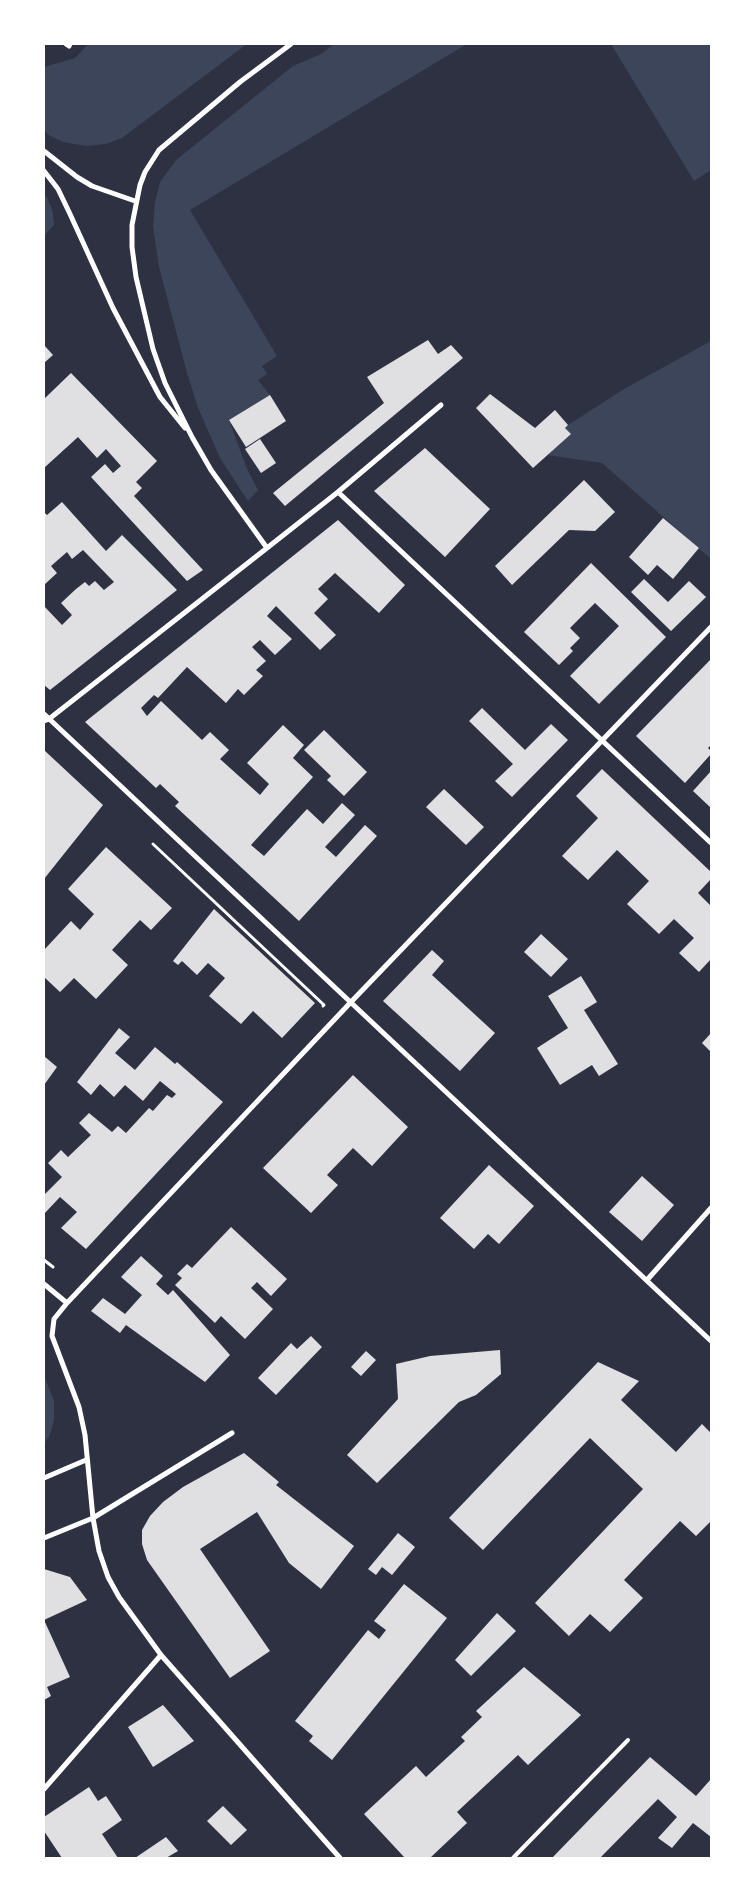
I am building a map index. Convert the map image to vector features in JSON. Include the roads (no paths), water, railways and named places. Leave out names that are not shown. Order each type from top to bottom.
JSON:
[{"type":"street","points":[[66,44],[69,46],[70,44]]},
{"type":"street","points":[[267,548],[211,470],[165,383],[153,349],[136,276],[132,247],[132,225],[135,201],[145,172],[159,150],[233,88],[292,44]]},
{"type":"street","points":[[44,151],[92,186],[135,201]]},
{"type":"street","points":[[44,171],[58,189],[113,308],[160,397],[192,437]]},
{"type":"street","points":[[46,720],[338,492],[441,404]]},
{"type":"street","points":[[338,492],[711,843]]},
{"type":"street","points":[[340,1858],[160,1654],[119,1597],[108,1577],[99,1551],[93,1518],[79,1407],[52,1336],[54,1319],[351,1002],[711,627]]},
{"type":"street","points":[[44,714],[46,720],[351,1002],[711,1342]]},
{"type":"street","points":[[646,1280],[711,1208]]},
{"type":"street","points":[[44,1284],[67,1303]]},
{"type":"street","points":[[44,1538],[93,1518],[232,1432]]},
{"type":"street","points":[[44,1478],[86,1460]]},
{"type":"street","points":[[44,1789],[160,1654]]},
{"type":"lane","points":[[513,1858],[628,1740]]}]
